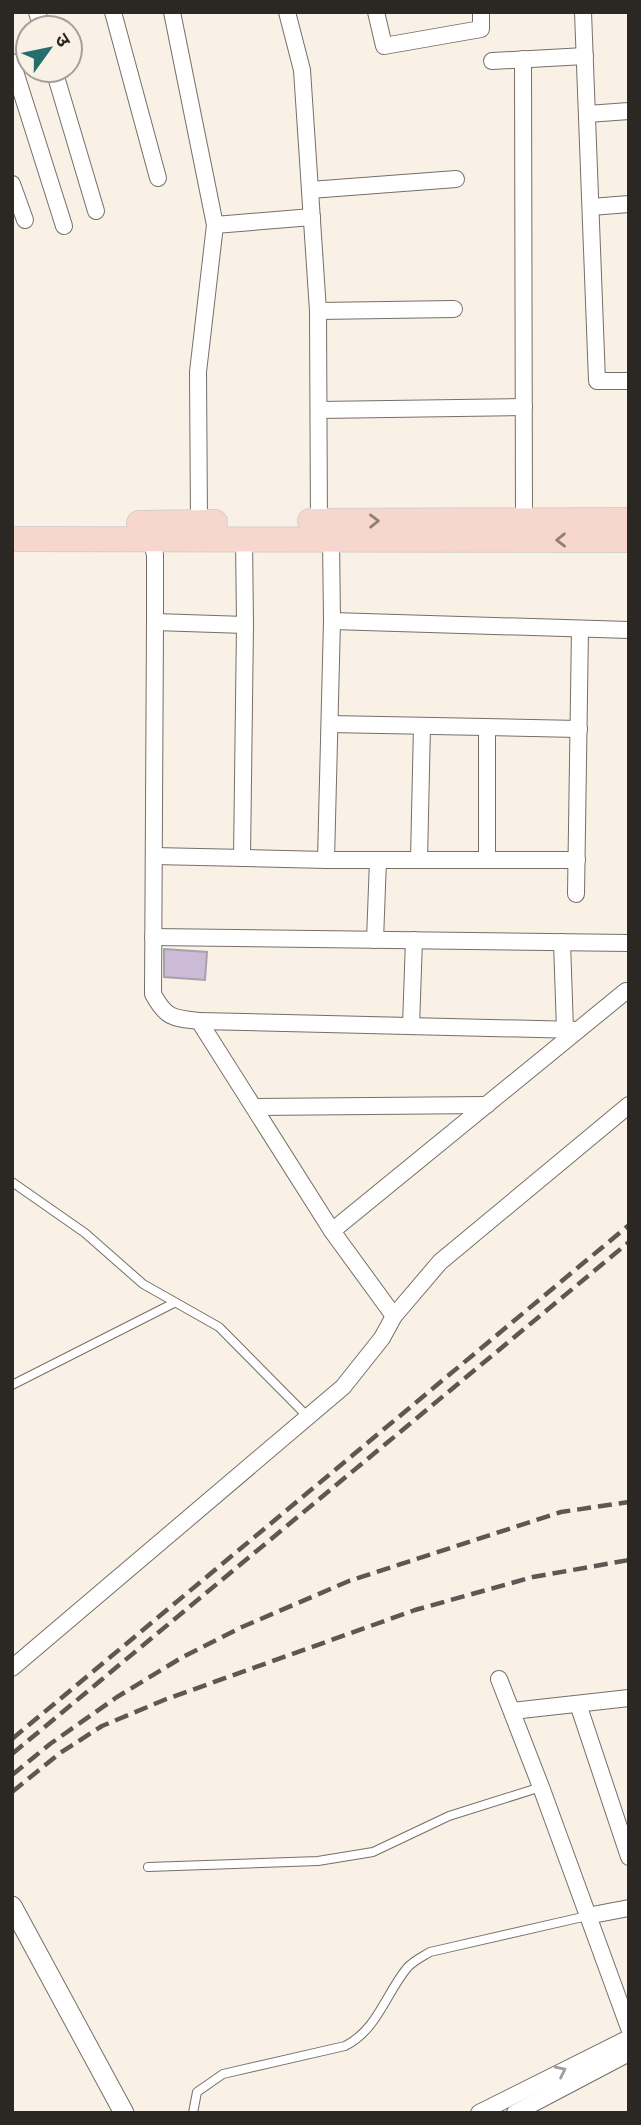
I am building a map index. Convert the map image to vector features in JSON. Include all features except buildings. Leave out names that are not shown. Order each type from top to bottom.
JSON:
[{"type":"main road","points":[[12,539],[244,538],[524,520],[629,520]]},
{"type":"main road","points":[[12,522],[199,522],[323,533],[525,541],[629,540]]},
{"type":"street","points":[[113,12],[158,178]]},
{"type":"street","points":[[172,12],[215,225],[198,373],[199,522]]},
{"type":"street","points":[[287,12],[302,70],[318,311],[318,410],[323,533],[332,621],[326,860]]},
{"type":"street","points":[[376,12],[384,46],[481,29],[481,12]]},
{"type":"street","points":[[583,12],[597,381],[629,381]]},
{"type":"street","points":[[492,61],[585,56]]},
{"type":"street","points":[[523,59],[524,520]]},
{"type":"street","points":[[12,61],[64,226]]},
{"type":"street","points":[[58,84],[96,211]]},
{"type":"street","points":[[587,114],[629,111]]},
{"type":"street","points":[[310,190],[456,179]]},
{"type":"street","points":[[12,184],[25,220]]},
{"type":"street","points":[[591,207],[629,205]]},
{"type":"street","points":[[215,225],[312,217]]},
{"type":"street","points":[[318,311],[454,309]]},
{"type":"street","points":[[318,410],[524,407]]},
{"type":"street","points":[[242,858],[244,538]]},
{"type":"street","points":[[151,539],[155,555],[153,994],[162,1011],[175,1019],[199,1021],[572,1030]]},
{"type":"street","points":[[332,621],[629,630]]},
{"type":"street","points":[[155,622],[245,625]]},
{"type":"street","points":[[576,894],[580,628]]},
{"type":"street","points":[[330,724],[579,729]]},
{"type":"street","points":[[419,860],[422,726]]},
{"type":"street","points":[[487,728],[487,860]]},
{"type":"street","points":[[154,856],[326,860],[577,860]]},
{"type":"street","points":[[375,940],[378,860]]},
{"type":"street","points":[[153,937],[629,943]]},
{"type":"street","points":[[411,1026],[414,940]]},
{"type":"street","points":[[562,942],[572,1030]]},
{"type":"street","points":[[332,1231],[487,1105],[572,1030],[626,991]]},
{"type":"street","points":[[199,1021],[332,1231],[394,1316]]},
{"type":"street","points":[[254,1107],[487,1105]]},
{"type":"street","points":[[12,1668],[344,1387],[382,1338],[394,1316],[440,1262],[629,1105]]},
{"type":"street","points":[[499,1679],[629,2028]]},
{"type":"street","points":[[512,1711],[629,1698]]},
{"type":"street","points":[[578,1703],[629,1857]]},
{"type":"street","points":[[12,1906],[124,2113]]},
{"type":"street","points":[[587,1916],[629,1908]]},
{"type":"street","points":[[515,2113],[629,2038]]},
{"type":"street","points":[[479,2113],[532,2102],[629,2053]]},
{"type":"lane","points":[[12,1182],[85,1233],[143,1284],[219,1327],[309,1418]]},
{"type":"lane","points":[[12,1385],[174,1303]]},
{"type":"lane","points":[[148,1867],[318,1861],[373,1852],[449,1816],[541,1787]]},
{"type":"lane","points":[[193,2113],[197,2092],[223,2074],[345,2046],[359,2039],[371,2026],[391,1990],[409,1966],[430,1952],[587,1916]]},
{"type":"railway","points":[[12,1739],[629,1225]]},
{"type":"railway","points":[[12,1754],[629,1242]]},
{"type":"railway","points":[[12,1775],[50,1744],[117,1697],[181,1658],[242,1627],[349,1581],[561,1512],[629,1502]]},
{"type":"railway","points":[[12,1792],[60,1753],[102,1726],[164,1700],[415,1610],[533,1577],[629,1560]]}]
